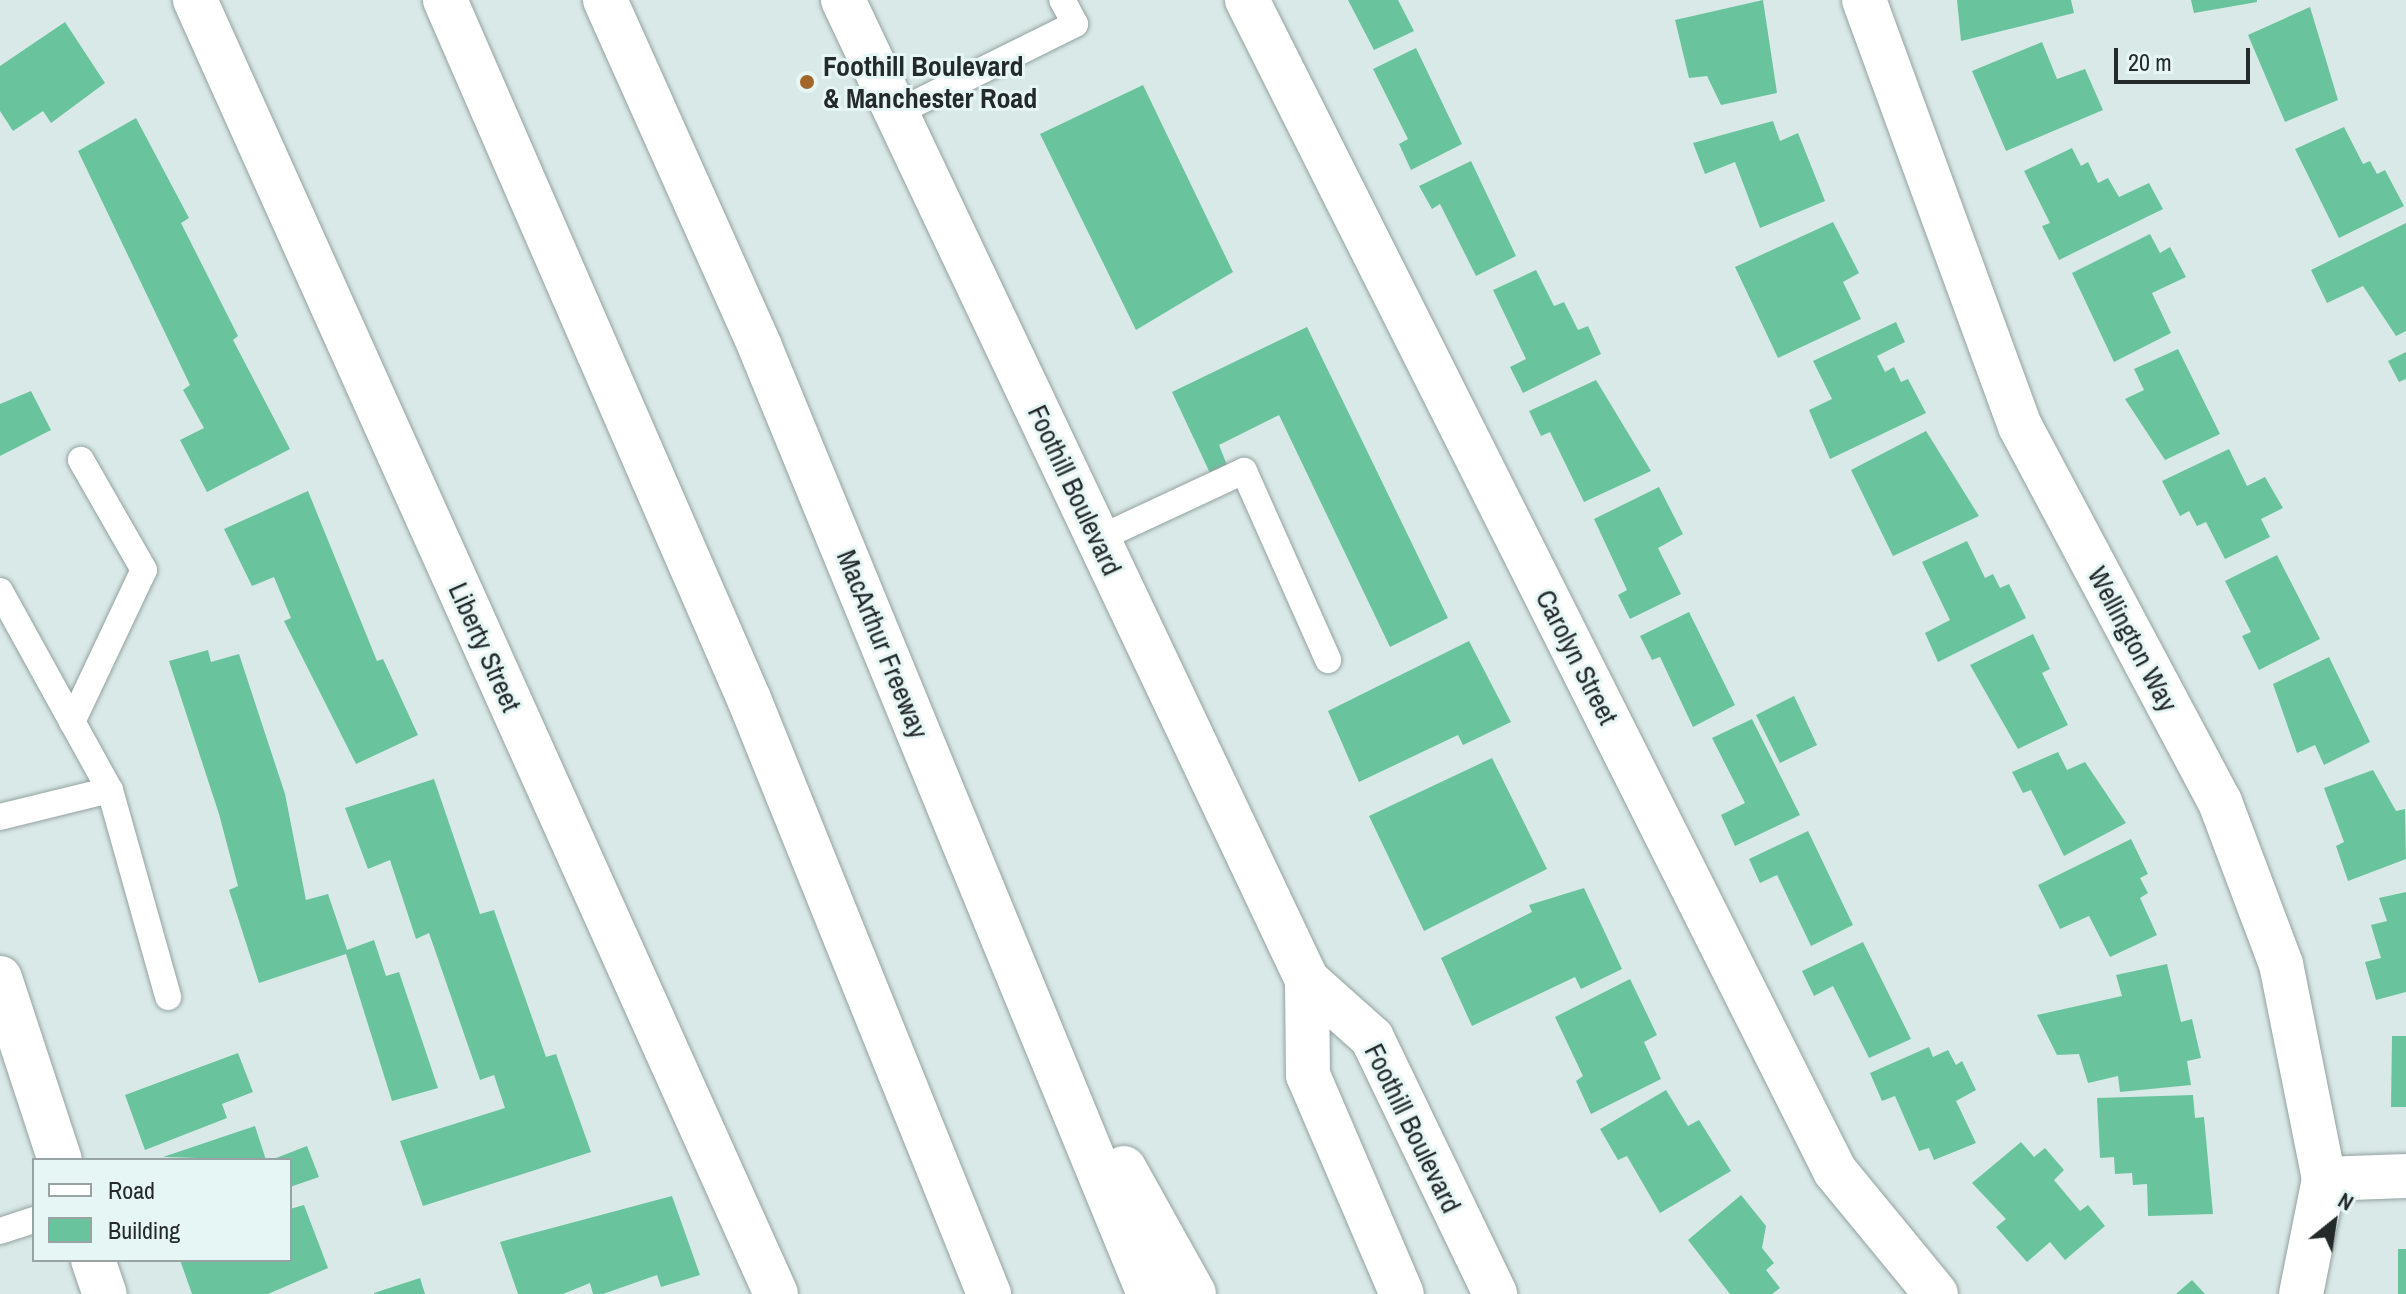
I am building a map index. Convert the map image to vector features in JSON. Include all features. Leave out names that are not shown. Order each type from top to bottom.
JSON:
[{"type":"main road","name":"Liberty Street","points":[[195,0],[776,1294]]},
{"type":"main road","points":[[445,0],[749,699],[989,1294]]},
{"type":"main road","name":"MacArthur Freeway","points":[[605,0],[760,347],[1149,1294]]},
{"type":"main road","name":"Foothill Boulevard","points":[[843,0],[1307,980],[1372,1038],[1495,1294]]},
{"type":"main road","name":"Carolyn Street","points":[[1247,0],[1835,1171],[1936,1294]]},
{"type":"main road","name":"Wellington Way","points":[[1864,0],[2020,426],[2220,802],[2281,964],[2324,1179],[2301,1294]]},
{"type":"main road","points":[[0,978],[59,1158]]},
{"type":"main road","name":"Foothill Boulevard","points":[[1307,980],[1308,1075],[1402,1294]]},
{"type":"main road","points":[[1028,995],[1194,1294]]},
{"type":"main road","points":[[2324,1179],[2406,1176]]},
{"type":"main road","points":[[94,1262],[105,1294]]},
{"type":"lane","points":[[896,113],[1075,24],[1062,0]]},
{"type":"lane","points":[[72,722],[144,570],[81,460]]},
{"type":"lane","points":[[1098,539],[1244,471],[1328,660]]},
{"type":"lane","points":[[0,591],[110,790],[168,997]]},
{"type":"lane","points":[[0,817],[110,790]]},
{"type":"lane","points":[[0,1231],[32,1221]]},
{"type":"building","points":[[1348,0],[1398,0],[1414,31],[1374,50]]},
{"type":"building","points":[[1763,0],[1777,93],[1721,105],[1707,76],[1689,78],[1675,20]]},
{"type":"building","points":[[1957,0],[2071,0],[2074,13],[1961,41]]},
{"type":"building","points":[[2191,0],[2257,0],[2257,2],[2194,13]]},
{"type":"building","points":[[2310,7],[2338,100],[2285,122],[2248,35]]},
{"type":"building","points":[[65,22],[105,83],[51,123],[43,111],[13,131],[0,111],[0,66]]},
{"type":"building","points":[[2042,42],[2057,79],[2085,69],[2103,110],[2006,151],[1972,71]]},
{"type":"building","points":[[1416,48],[1462,144],[1411,170],[1399,144],[1408,139],[1373,69]]},
{"type":"building","points":[[1143,85],[1233,272],[1136,330],[1040,134]]},
{"type":"building","points":[[136,118],[189,218],[181,223],[238,336],[233,340],[290,449],[207,492],[180,440],[204,428],[183,390],[190,385],[78,151]]},
{"type":"building","points":[[1773,121],[1780,141],[1798,133],[1825,201],[1760,228],[1735,162],[1705,174],[1693,143]]},
{"type":"building","points":[[2344,127],[2363,164],[2370,161],[2377,174],[2385,170],[2404,206],[2339,238],[2295,149]]},
{"type":"building","points":[[2072,148],[2081,166],[2088,162],[2098,183],[2108,178],[2119,197],[2149,183],[2163,209],[2059,260],[2042,226],[2050,223],[2024,171]]},
{"type":"building","points":[[1471,161],[1516,256],[1476,276],[1440,204],[1432,209],[1419,186]]},
{"type":"building","points":[[1833,222],[1859,273],[1843,282],[1861,319],[1778,358],[1735,267]]},
{"type":"building","points":[[2406,223],[2406,331],[2396,336],[2363,286],[2327,303],[2311,270]]},
{"type":"building","points":[[2150,234],[2160,253],[2170,247],[2186,277],[2152,293],[2171,333],[2114,362],[2072,273]]},
{"type":"building","points":[[1536,270],[1554,306],[1564,302],[1578,330],[1588,326],[1601,354],[1523,393],[1510,367],[1526,359],[1493,290]]},
{"type":"building","points":[[1896,322],[1905,342],[1877,356],[1885,372],[1894,367],[1901,382],[1908,379],[1926,413],[1830,459],[1809,410],[1832,399],[1813,361]]},
{"type":"building","points":[[1307,327],[1448,618],[1390,647],[1279,415],[1219,445],[1227,465],[1210,473],[1172,392]]},
{"type":"building","points":[[2178,349],[2220,434],[2165,460],[2125,399],[2144,390],[2134,369]]},
{"type":"building","points":[[2406,352],[2406,379],[2399,382],[2388,361]]},
{"type":"building","points":[[1596,380],[1651,471],[1584,502],[1550,432],[1541,436],[1529,411]]},
{"type":"building","points":[[31,391],[51,430],[0,456],[0,404]]},
{"type":"building","points":[[1926,431],[1979,516],[1893,556],[1851,470]]},
{"type":"building","points":[[2229,449],[2247,486],[2265,477],[2283,508],[2261,519],[2270,537],[2225,559],[2206,522],[2197,526],[2189,511],[2180,516],[2162,481]]},
{"type":"building","points":[[1659,487],[1683,534],[1658,548],[1681,594],[1630,619],[1618,595],[1627,590],[1594,519]]},
{"type":"building","points":[[308,491],[377,661],[383,659],[418,735],[356,764],[284,621],[291,618],[274,577],[252,586],[224,529]]},
{"type":"building","points":[[1967,541],[1985,578],[1993,574],[2000,588],[2009,584],[2026,618],[1938,662],[1925,633],[1950,620],[1922,562]]},
{"type":"building","points":[[2277,555],[2320,639],[2259,670],[2242,636],[2251,632],[2225,581]]},
{"type":"building","points":[[1689,612],[1735,705],[1693,727],[1660,657],[1652,660],[1640,636]]},
{"type":"building","points":[[2033,634],[2050,669],[2042,673],[2068,725],[2018,749],[1970,665]]},
{"type":"building","points":[[1469,641],[1511,722],[1463,745],[1458,735],[1359,782],[1328,711]]},
{"type":"building","points":[[208,650],[211,662],[239,654],[285,794],[306,900],[328,894],[347,950],[374,940],[386,976],[399,972],[438,1088],[392,1101],[346,954],[259,983],[229,890],[238,886],[219,814],[169,661]]},
{"type":"building","points":[[2329,657],[2370,742],[2324,765],[2315,745],[2297,753],[2273,684]]},
{"type":"building","points":[[1794,696],[1817,745],[1780,763],[1756,715]]},
{"type":"building","points":[[1752,719],[1800,815],[1735,846],[1721,815],[1745,803],[1712,738]]},
{"type":"building","points":[[2058,752],[2067,770],[2085,762],[2126,823],[2064,856],[2031,790],[2023,793],[2012,772]]},
{"type":"building","points":[[1492,758],[1547,869],[1424,931],[1369,816]]},
{"type":"building","points":[[2373,770],[2396,811],[2405,809],[2406,859],[2348,881],[2336,846],[2344,842],[2324,788]]},
{"type":"building","points":[[434,779],[480,914],[494,910],[546,1057],[556,1054],[591,1152],[423,1206],[400,1141],[505,1108],[494,1075],[480,1080],[429,933],[416,939],[390,860],[368,869],[345,808]]},
{"type":"building","points":[[1808,831],[1853,925],[1811,946],[1777,875],[1760,883],[1749,859]]},
{"type":"building","points":[[2131,839],[2148,874],[2140,878],[2148,893],[2140,898],[2157,935],[2110,957],[2089,916],[2060,929],[2038,885]]},
{"type":"building","points":[[1584,888],[1622,969],[1581,989],[1575,977],[1472,1026],[1441,958],[1532,912],[1529,905]]},
{"type":"building","points":[[2406,892],[2406,992],[2376,1000],[2365,962],[2381,958],[2371,925],[2387,921],[2379,898]]},
{"type":"building","points":[[1863,942],[1911,1039],[1869,1058],[1833,986],[1814,996],[1802,971]]},
{"type":"building","points":[[2167,964],[2181,1022],[2192,1019],[2201,1058],[2187,1061],[2191,1085],[2120,1092],[2118,1076],[2088,1083],[2079,1054],[2057,1055],[2037,1015],[2122,996],[2116,975]]},
{"type":"building","points":[[1630,979],[1657,1035],[1644,1042],[1661,1079],[1591,1114],[1576,1081],[1583,1076],[1555,1017]]},
{"type":"building","points":[[2392,1036],[2406,1036],[2406,1107],[2391,1107]]},
{"type":"building","points":[[1929,1047],[1933,1057],[1948,1050],[1956,1065],[1962,1061],[1976,1090],[1956,1101],[1976,1143],[1934,1160],[1929,1148],[1919,1151],[1895,1096],[1882,1101],[1870,1073]]},
{"type":"building","points":[[238,1053],[253,1092],[222,1104],[227,1118],[145,1150],[125,1095]]},
{"type":"building","points":[[1666,1090],[1688,1126],[1699,1120],[1731,1171],[1660,1213],[1627,1156],[1618,1160],[1600,1129]]},
{"type":"building","points":[[2193,1095],[2195,1118],[2204,1117],[2213,1214],[2148,1216],[2147,1184],[2133,1185],[2132,1173],[2115,1174],[2114,1157],[2100,1158],[2097,1098]]},
{"type":"building","points":[[255,1126],[265,1158],[197,1158],[163,1157]]},
{"type":"building","points":[[2021,1142],[2034,1157],[2045,1148],[2064,1170],[2054,1180],[2080,1211],[2088,1205],[2105,1226],[2065,1260],[2050,1242],[2027,1262],[1996,1227],[2006,1219],[1972,1183]]},
{"type":"building","points":[[307,1146],[319,1177],[292,1186],[292,1158],[276,1158]]},
{"type":"building","points":[[1741,1195],[1766,1226],[1762,1248],[1774,1263],[1766,1270],[1780,1288],[1772,1294],[1730,1294],[1688,1240]]},
{"type":"building","points":[[672,1196],[700,1275],[661,1287],[657,1275],[603,1294],[593,1294],[590,1283],[563,1294],[518,1294],[500,1242]]},
{"type":"building","points":[[304,1205],[328,1268],[268,1294],[192,1294],[181,1262],[292,1262],[292,1208]]},
{"type":"building","points":[[2398,1249],[2406,1249],[2406,1294],[2398,1294]]},
{"type":"building","points":[[420,1278],[425,1294],[374,1294],[374,1293]]},
{"type":"building","points":[[2192,1280],[2205,1294],[2176,1294]]},
{"type":"place","name":"Foothill Boulevard & Manchester Road","points":[[807,82]]}]
